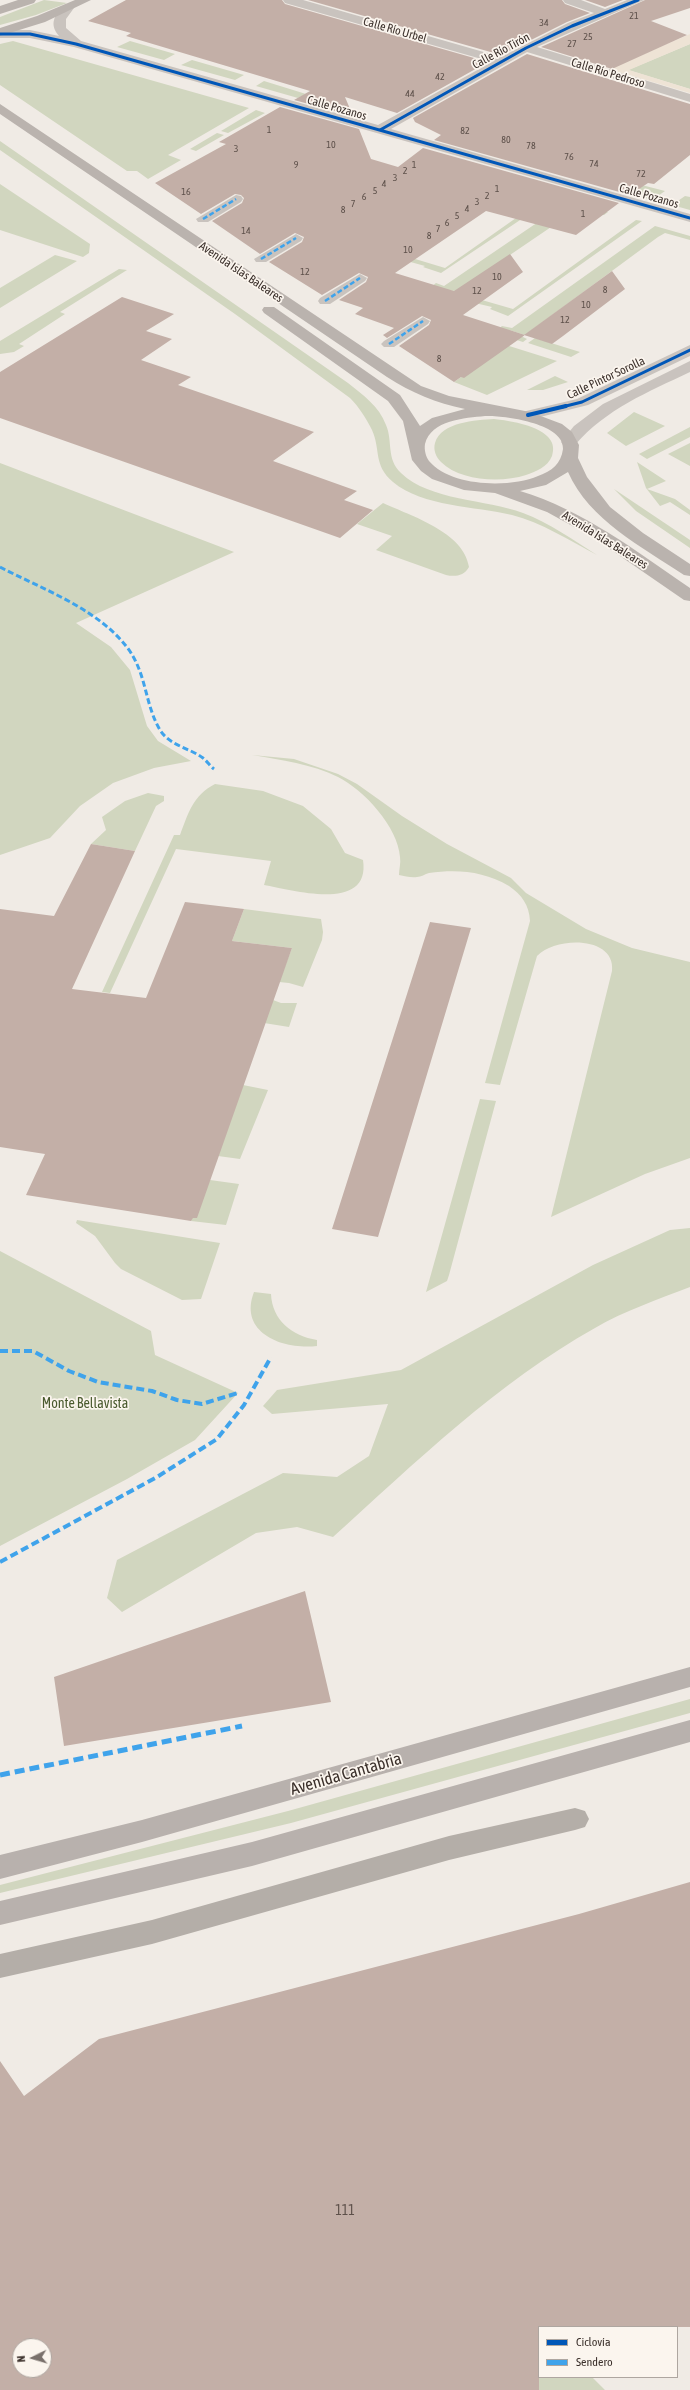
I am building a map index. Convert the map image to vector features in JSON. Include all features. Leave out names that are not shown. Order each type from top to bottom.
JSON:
[{"type":"highway","points":[[0,1966],[152,1932],[449,1848],[575,1819]]},
{"type":"main road","points":[[0,10],[30,0]]},
{"type":"main road","points":[[0,33],[68,8],[85,0]]},
{"type":"main road","name":"Avenida Islas Baleares","points":[[0,108],[416,389],[444,400],[494,411]]},
{"type":"main road","points":[[0,124],[152,228]]},
{"type":"main road","name":"Avenida Islas Baleares","points":[[261,304],[394,398],[411,421],[417,442],[416,452],[420,461],[437,475],[466,485],[491,488],[538,502],[583,524],[690,596]]},
{"type":"main road","points":[[417,442],[427,428],[446,418],[469,412],[494,411],[528,415],[558,429],[569,450],[563,468],[542,481],[520,486],[491,488]]},
{"type":"main road","name":"Avenida Islas Baleares","points":[[569,450],[575,474],[586,492],[602,508],[615,520],[690,571]]},
{"type":"main road","name":"Avenida Cantabria","points":[[0,1867],[142,1831],[690,1677]]},
{"type":"main road","points":[[0,1914],[252,1854],[690,1732]]},
{"type":"street","name":"Calle Río Urbel","points":[[289,0],[502,61]]},
{"type":"street","points":[[569,0],[605,13]]},
{"type":"street","name":"Calle Río Tirón","points":[[380,130],[526,48],[638,0]]},
{"type":"street","name":"Calle Pozanos","points":[[68,8],[59,19],[58,24],[64,35],[76,44]]},
{"type":"street","name":"Calle Pozanos","points":[[0,33],[30,34],[76,44],[690,218]]},
{"type":"street","name":"Calle Río Pedroso","points":[[526,48],[690,98]]},
{"type":"street","name":"Avenida Islas Baleares","points":[[203,219],[236,199]]},
{"type":"street","name":"Avenida Islas Baleares","points":[[261,259],[296,238]]},
{"type":"street","points":[[325,301],[360,278]]},
{"type":"street","points":[[389,344],[423,321]]},
{"type":"street","name":"Calle Pintor Sorolla","points":[[528,415],[582,402],[690,350]]},
{"type":"street","name":"Calle Pintor Sorolla","points":[[569,450],[578,429],[609,408],[690,366]]},
{"type":"green space","points":[[44,0],[67,3],[36,15],[0,25],[0,17]]},
{"type":"green space","points":[[13,41],[249,108],[168,155],[181,160],[148,179],[137,171],[127,171],[0,85],[0,44]]},
{"type":"green space","points":[[130,41],[175,54],[164,60],[117,47]]},
{"type":"green space","points":[[690,44],[690,89],[628,70]]},
{"type":"green space","points":[[192,60],[244,75],[235,80],[181,65]]},
{"type":"green space","points":[[264,81],[306,94],[298,98],[256,86]]},
{"type":"green space","points":[[256,110],[265,113],[228,133],[221,131]]},
{"type":"green space","points":[[217,133],[224,135],[196,151],[190,149]]},
{"type":"green space","points":[[0,141],[348,383],[370,401],[383,418],[386,425],[393,462],[396,468],[413,482],[427,489],[443,494],[508,508],[523,513],[552,527],[597,555],[545,527],[523,518],[434,501],[405,490],[393,482],[387,476],[380,463],[375,437],[372,430],[362,413],[350,398],[235,314],[0,150]]},
{"type":"green space","points":[[548,161],[665,191],[652,200],[539,167]]},
{"type":"green space","points":[[0,184],[90,244],[89,253],[83,257],[0,230]]},
{"type":"green space","points":[[556,196],[441,273],[423,267],[425,266],[396,258],[402,255],[445,268],[516,218]]},
{"type":"green space","points":[[685,196],[690,197],[690,210],[672,205]]},
{"type":"green space","points":[[569,201],[608,212],[604,215],[579,208],[457,291],[427,290],[436,283],[444,286]]},
{"type":"green space","points":[[636,220],[642,221],[508,316],[490,309],[492,307],[462,300],[468,296],[513,309]]},
{"type":"green space","points":[[655,226],[690,236],[690,240],[665,233],[658,237],[525,335],[509,330],[527,339],[523,342],[494,333],[502,326],[512,328]]},
{"type":"green space","points":[[55,255],[77,261],[0,308],[0,288]]},
{"type":"green space","points":[[119,269],[127,270],[60,312],[65,314],[19,344],[24,346],[14,352],[0,354],[0,341]]},
{"type":"green space","points":[[535,338],[580,352],[571,357],[528,343]]},
{"type":"green space","points":[[506,345],[557,361],[487,395],[454,382]]},
{"type":"green space","points":[[555,376],[568,382],[543,390],[527,390]]},
{"type":"green space","points":[[634,412],[665,426],[626,446],[607,433]]},
{"type":"green space","points":[[494,419],[523,424],[543,433],[550,439],[553,446],[552,456],[548,463],[537,471],[516,478],[481,479],[459,473],[441,462],[435,453],[434,446],[439,436],[444,431],[452,426],[469,421]]},
{"type":"green space","points":[[690,427],[690,437],[647,459],[639,454]]},
{"type":"green space","points":[[690,443],[690,466],[668,454]]},
{"type":"green space","points":[[637,462],[666,481],[647,489],[675,499],[690,510],[690,515],[670,502],[660,506],[646,488]]},
{"type":"green space","points":[[0,463],[234,552],[76,623],[111,647],[130,670],[147,726],[158,741],[191,761],[154,768],[113,783],[80,806],[50,838],[0,855]]},
{"type":"green space","points":[[614,489],[690,540],[690,548],[636,511]]},
{"type":"green space","points":[[383,503],[435,527],[447,535],[457,544],[465,555],[469,567],[467,570],[459,575],[446,575],[376,550],[392,536],[357,524]]},
{"type":"green space","points":[[252,755],[294,759],[338,774],[357,784],[402,816],[447,844],[511,878],[526,893],[586,929],[632,948],[690,962],[690,1158],[645,1174],[551,1217],[612,971],[611,959],[605,951],[595,946],[583,943],[557,945],[546,949],[537,956],[500,1085],[485,1083],[530,921],[528,910],[524,901],[518,893],[509,886],[480,874],[450,871],[429,873],[420,877],[399,875],[400,857],[398,845],[393,834],[378,811],[369,800],[358,791],[338,777],[318,769],[296,763]]},
{"type":"green space","points":[[215,784],[263,791],[303,806],[331,829],[345,853],[363,860],[362,876],[355,887],[343,893],[327,894],[292,891],[264,885],[271,861],[176,849],[110,993],[102,992],[174,835],[180,835],[196,799]]},
{"type":"green space","points":[[148,793],[164,796],[164,801],[156,806],[135,851],[91,844],[106,830],[102,817],[125,801]]},
{"type":"green space","points":[[244,909],[321,919],[323,932],[322,940],[303,987],[279,982],[292,948],[232,941]]},
{"type":"green space","points":[[273,1000],[281,1003],[297,1003],[289,1027],[264,1023]]},
{"type":"green space","points":[[243,1085],[268,1090],[240,1159],[218,1156]]},
{"type":"green space","points":[[480,1099],[496,1101],[449,1275],[447,1281],[426,1292]]},
{"type":"green space","points":[[210,1180],[239,1184],[226,1225],[191,1221]]},
{"type":"green space","points":[[77,1220],[220,1243],[201,1299],[182,1300],[121,1269],[95,1236],[76,1223]]},
{"type":"green space","points":[[690,1228],[690,1287],[606,1322],[524,1373],[458,1425],[333,1537],[297,1527],[256,1533],[122,1612],[107,1598],[117,1560],[283,1473],[337,1477],[369,1456],[388,1404],[272,1414],[263,1406],[277,1390],[401,1370],[593,1265],[670,1230]]},
{"type":"green space","name":"Monte Bellavista","points":[[0,1251],[151,1331],[155,1355],[238,1393],[195,1440],[127,1479],[0,1546]]},
{"type":"green space","points":[[254,1292],[271,1294],[272,1303],[279,1319],[292,1331],[299,1335],[317,1340],[317,1346],[304,1347],[291,1345],[267,1336],[258,1328],[252,1318],[251,1306]]},
{"type":"green space","points":[[690,1699],[690,1713],[291,1823],[0,1893],[0,1885],[288,1811]]},
{"type":"green space","points":[[538,2340],[538,2378],[593,2378],[605,2390],[534,2390]]},
{"type":"shaded area","points":[[690,34],[690,44],[629,70],[690,89],[690,93],[609,69]]},
{"type":"building","points":[[126,0],[282,0],[285,4],[488,62],[397,113],[345,97],[353,116],[294,100],[310,91],[126,36],[131,33],[88,21]]},
{"type":"building","points":[[308,0],[562,0],[565,4],[590,13],[567,22],[501,55]]},
{"type":"building","points":[[585,0],[623,0],[605,7]]},
{"type":"building","points":[[645,0],[690,0],[690,8],[651,21],[687,35],[612,69],[541,47]]},
{"type":"building","points":[[527,54],[690,104],[690,155],[654,184],[648,183],[630,195],[434,140],[441,135],[415,122],[413,118]]},
{"type":"building","points":[[280,107],[359,129],[371,159],[398,167],[423,148],[619,203],[576,235],[486,211],[395,273],[454,291],[510,254],[523,272],[463,315],[525,335],[464,378],[461,377],[454,382],[399,346],[429,325],[431,320],[422,316],[387,338],[383,335],[394,328],[355,314],[363,308],[339,300],[366,282],[368,277],[359,273],[322,295],[269,262],[302,242],[304,237],[295,233],[260,254],[212,221],[242,203],[244,198],[241,195],[235,194],[201,214],[155,183],[226,144],[219,142]]},
{"type":"building","points":[[612,271],[625,289],[552,344],[524,335]]},
{"type":"building","points":[[122,297],[174,314],[146,331],[172,339],[141,360],[191,377],[178,385],[314,432],[273,461],[357,491],[344,500],[373,510],[340,538],[0,418],[0,372]]},
{"type":"building","points":[[91,844],[135,851],[72,989],[146,998],[185,902],[244,909],[232,941],[292,948],[197,1218],[193,1218],[191,1221],[26,1195],[45,1154],[0,1147],[0,909],[54,916]]},
{"type":"building","points":[[430,922],[471,928],[378,1237],[332,1229]]},
{"type":"building","points":[[305,1591],[331,1702],[64,1746],[54,1677]]},
{"type":"building","points":[[690,1882],[690,2327],[538,2326],[539,2390],[0,2390],[0,2061],[24,2096],[99,2039],[579,1914]]},
{"type":"marked path","points":[[203,219],[236,199]]},
{"type":"marked path","points":[[261,259],[296,238]]},
{"type":"marked path","points":[[325,301],[360,278]]},
{"type":"marked path","points":[[389,344],[423,321]]},
{"type":"marked path","points":[[0,567],[75,606],[94,618],[126,645],[141,669],[153,713],[160,730],[168,739],[203,758],[214,769]]},
{"type":"marked path","points":[[0,1351],[33,1351],[69,1371],[98,1382],[152,1391],[177,1400],[202,1404],[238,1393]]},
{"type":"marked path","points":[[0,1562],[157,1477],[217,1439],[244,1405],[271,1357]]},
{"type":"marked path","points":[[0,1775],[242,1726]]},
{"type":"cycle path","points":[[380,130],[526,48],[572,26],[638,0]]},
{"type":"cycle path","points":[[0,34],[30,34],[76,44],[690,218]]},
{"type":"cycle path","points":[[528,415],[582,402],[690,350]]}]
